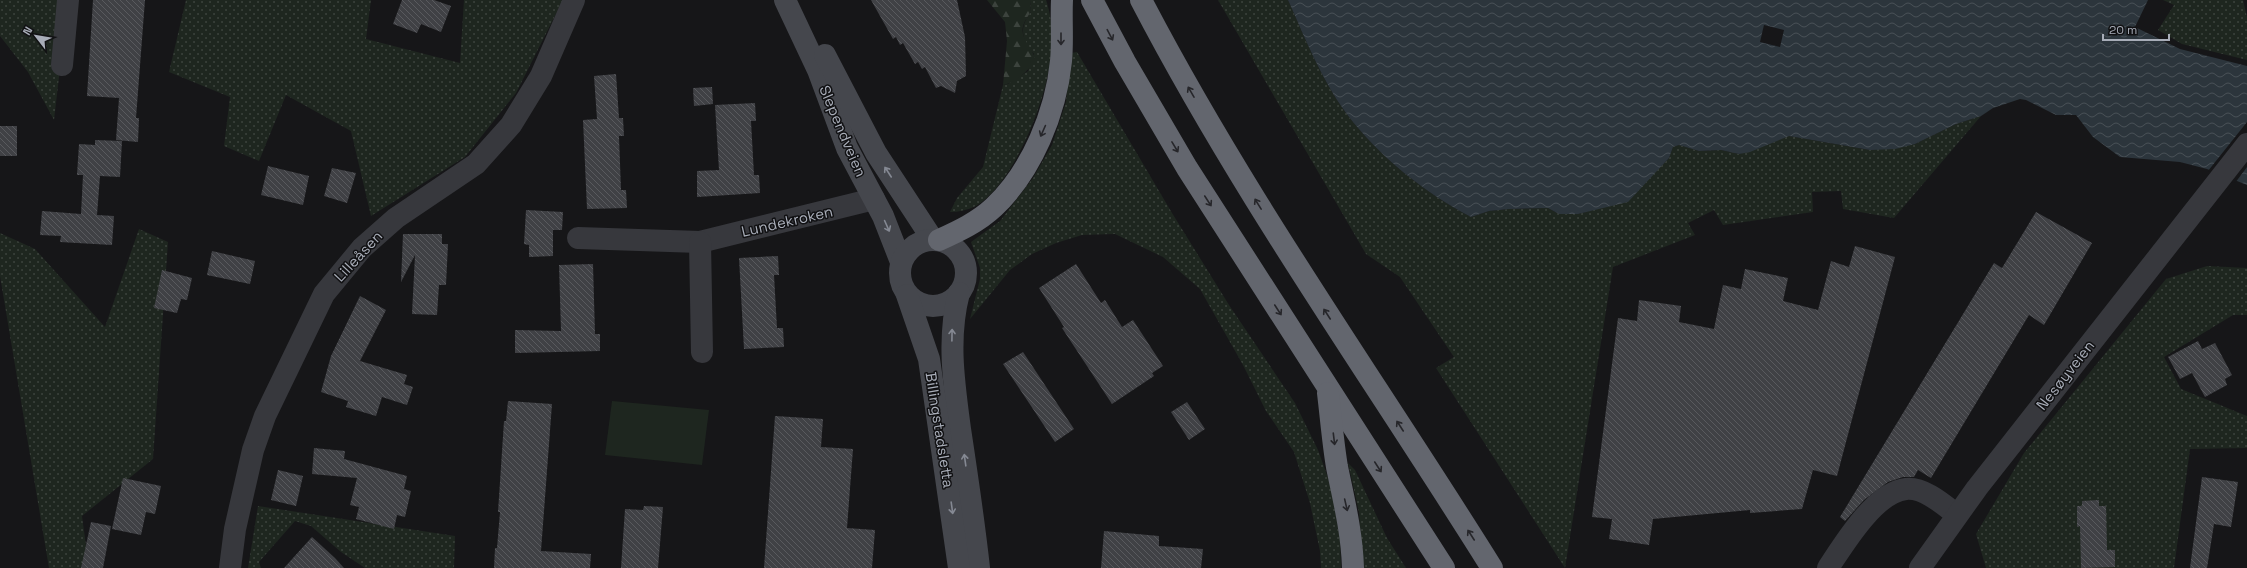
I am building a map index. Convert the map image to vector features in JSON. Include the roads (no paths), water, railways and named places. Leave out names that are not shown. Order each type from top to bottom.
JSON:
[{"type":"highway","points":[[936,240],[967,227],[993,208],[1018,178],[1034,150],[1056,94],[1062,60],[1062,0]]},
{"type":"highway","points":[[1092,0],[1124,62],[1187,168],[1444,568]]},
{"type":"highway","points":[[1140,0],[1203,113],[1270,223],[1492,568]]},
{"type":"highway","points":[[1327,387],[1337,467],[1353,544],[1353,568]]},
{"type":"main road","name":"Slependveien","points":[[785,0],[818,70],[847,148],[890,230],[901,262]]},
{"type":"main road","name":"Slependveien","points":[[797,0],[876,153],[936,240]]},
{"type":"main road","points":[[927,240],[936,240],[950,244],[958,252],[964,261],[966,272],[964,284],[959,293],[950,301],[939,306],[928,306],[916,302],[908,295],[902,285],[900,273],[901,262],[910,248],[927,240]]},
{"type":"main road","name":"Billingstadsletta","points":[[959,293],[954,313],[952,338],[955,385],[979,568]]},
{"type":"main road","name":"Billingstadsletta","points":[[908,295],[924,340],[930,365],[960,568]]},
{"type":"street","points":[[62,65],[68,0]]},
{"type":"street","name":"Lilleåsen","points":[[230,568],[235,530],[253,450],[265,416],[324,294],[362,248],[396,218],[476,164],[511,125],[541,76],[574,0]]},
{"type":"street","name":"Nesøyveien","points":[[1922,567],[1957,515],[2174,235],[2247,144]]},
{"type":"street","name":"Lundekroken","points":[[578,238],[700,242],[874,199]]},
{"type":"street","points":[[700,242],[702,352]]},
{"type":"street","points":[[1828,568],[1860,524],[1882,500],[1894,492],[1906,489],[1918,490],[1942,502],[1957,515]]},
{"type":"water","points":[[1288,0],[2148,0],[2135,27],[2180,49],[2247,66],[2247,185],[2207,169],[2180,162],[2120,157],[2093,137],[2076,115],[2056,115],[2026,100],[2020,99],[1993,108],[1981,116],[1956,124],[1915,144],[1895,149],[1870,150],[1789,136],[1750,152],[1739,154],[1721,150],[1699,151],[1679,145],[1673,147],[1669,158],[1628,202],[1578,214],[1559,214],[1548,208],[1509,209],[1489,211],[1471,217],[1419,185],[1388,159],[1359,129],[1346,113],[1329,86],[1314,58]]}]
